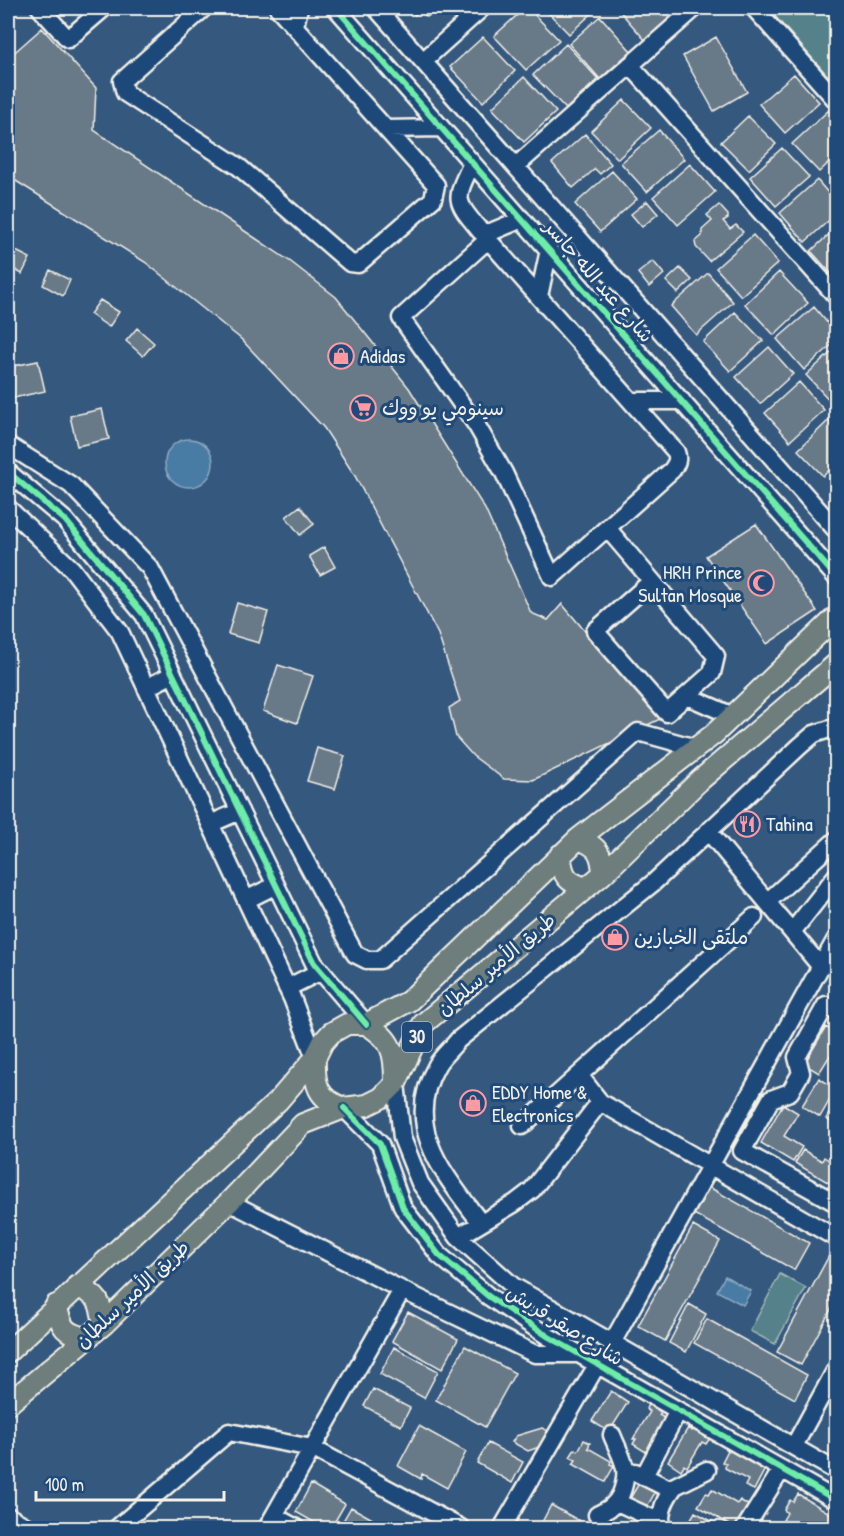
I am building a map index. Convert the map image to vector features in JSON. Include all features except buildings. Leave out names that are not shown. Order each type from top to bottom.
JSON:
[{"type":"main road","name":"طريق الأمير سلطان","points":[[8,1352],[76,1286],[278,1101],[315,1058],[323,1042],[331,1033],[347,1024],[366,1024],[409,1001],[560,855],[696,748],[837,617]]},
{"type":"main road","name":"طريق الأمير سلطان","points":[[8,1404],[104,1324],[229,1203],[303,1124],[344,1108],[367,1105],[381,1098],[396,1083],[423,1024],[603,874],[699,782],[837,664]]},
{"type":"main road","points":[[578,839],[591,843],[602,857],[603,874]]},
{"type":"main road","points":[[560,855],[563,872],[567,878],[572,884],[586,888]]},
{"type":"main road","points":[[366,1024],[380,1032],[389,1043],[395,1058],[396,1083]]},
{"type":"main road","points":[[315,1058],[314,1074],[317,1087],[333,1104],[344,1108]]},
{"type":"main road","points":[[76,1286],[88,1292],[100,1303],[104,1324]]},
{"type":"main road","points":[[56,1305],[61,1324],[69,1334],[87,1338]]},
{"type":"street","points":[[40,8],[68,39],[104,8]]},
{"type":"street","points":[[204,8],[122,81],[125,93],[238,167],[350,263],[358,264],[433,199],[436,185],[278,8]]},
{"type":"street","points":[[295,26],[299,8]]},
{"type":"street","name":"شارع عبد الله جاسر","points":[[336,8],[837,577]]},
{"type":"street","name":"شارع عبد الله جاسر","points":[[376,8],[837,530]]},
{"type":"street","points":[[423,61],[482,8]]},
{"type":"street","points":[[516,166],[695,8]]},
{"type":"street","points":[[754,8],[833,89]]},
{"type":"street","points":[[630,65],[837,296]]},
{"type":"street","points":[[387,129],[441,128]]},
{"type":"street","points":[[472,163],[458,192],[460,206],[481,232],[491,232],[522,219]]},
{"type":"street","points":[[487,243],[492,244],[539,296],[678,457],[672,470],[552,577],[508,479],[477,426],[401,318],[487,243]]},
{"type":"street","points":[[539,296],[549,250]]},
{"type":"street","points":[[631,400],[682,400]]},
{"type":"street","points":[[8,445],[71,485],[150,568],[355,954],[366,960],[380,960],[638,732],[696,748]]},
{"type":"street","points":[[8,472],[65,520],[144,615],[314,963],[366,1024]]},
{"type":"street","points":[[22,522],[42,501]]},
{"type":"street","points":[[8,508],[72,569],[120,632],[287,988],[315,1058]]},
{"type":"street","points":[[607,528],[716,656],[712,673],[667,713],[595,631],[652,581]]},
{"type":"street","points":[[84,584],[103,567]]},
{"type":"street","points":[[146,688],[173,675]]},
{"type":"street","points":[[687,696],[733,716]]},
{"type":"street","points":[[480,1222],[442,1170],[428,1141],[423,1116],[428,1090],[437,1064],[459,1041],[652,883],[814,734],[837,727]]},
{"type":"street","points":[[210,824],[240,812]]},
{"type":"street","points":[[708,831],[821,967]]},
{"type":"street","points":[[767,902],[837,840]]},
{"type":"street","points":[[792,932],[837,876]]},
{"type":"street","points":[[246,900],[276,885]]},
{"type":"street","points":[[522,1126],[754,917]]},
{"type":"street","points":[[612,1343],[837,939]]},
{"type":"street","points":[[287,988],[321,971]]},
{"type":"street","points":[[837,1011],[826,1005],[797,1057],[801,1072],[790,1092],[771,1099],[742,1151],[837,1203]]},
{"type":"street","points":[[579,1074],[600,1102],[837,1239]]},
{"type":"street","name":"شارع صقر قريش","points":[[396,1083],[402,1138],[420,1183],[458,1237],[513,1286],[837,1471]]},
{"type":"street","points":[[458,1237],[515,1203],[532,1190],[600,1102]]},
{"type":"street","name":"شارع صقر قريش","points":[[344,1108],[381,1144],[403,1208],[439,1255],[488,1296],[578,1354],[837,1500]]},
{"type":"street","points":[[229,1203],[535,1354],[578,1354]]},
{"type":"street","points":[[296,1528],[270,1522],[402,1290]]},
{"type":"street","points":[[502,1528],[597,1365]]},
{"type":"street","points":[[794,1446],[837,1369]]},
{"type":"street","points":[[644,1476],[678,1411]]},
{"type":"street","points":[[117,1528],[229,1432],[312,1448],[461,1528]]},
{"type":"street","points":[[597,1515],[612,1508],[617,1502],[627,1478],[612,1435]]},
{"type":"street","points":[[624,1466],[671,1490]]},
{"type":"street","points":[[745,1528],[782,1469]]},
{"type":"street","points":[[662,1525],[660,1516],[671,1490],[707,1470]]},
{"type":"street","points":[[617,1502],[662,1525]]},
{"type":"street","points":[[8,1516],[29,1528]]},
{"type":"green space","points":[[768,8],[836,8],[836,68],[828,76]]},
{"type":"green space","points":[[780,1274],[806,1288],[775,1344],[750,1331]]},
{"type":"water","points":[[184,439],[194,439],[209,449],[213,463],[209,477],[203,483],[194,487],[184,487],[169,477],[165,468],[165,458],[175,443]]},
{"type":"water","points":[[725,1276],[751,1291],[743,1305],[717,1291]]},
{"type":"cycle path","points":[[336,8],[836,577]]},
{"type":"cycle path","points":[[8,472],[65,520],[144,615],[314,963],[366,1024]]},
{"type":"cycle path","points":[[344,1108],[380,1144],[403,1208],[439,1255],[488,1296],[549,1337],[836,1500]]},
{"type":"place","name":"Adidas","points":[[341,356]]},
{"type":"place","name":"سينومي يو ووك","points":[[363,408]]},
{"type":"place","name":"HRH Prince Sultan Mosque","points":[[761,583]]},
{"type":"place","name":"Tahina","points":[[747,824]]},
{"type":"place","name":"ملتقى الخبازين","points":[[615,937]]},
{"type":"place","name":"EDDY Home & Electronics","points":[[473,1103]]}]
